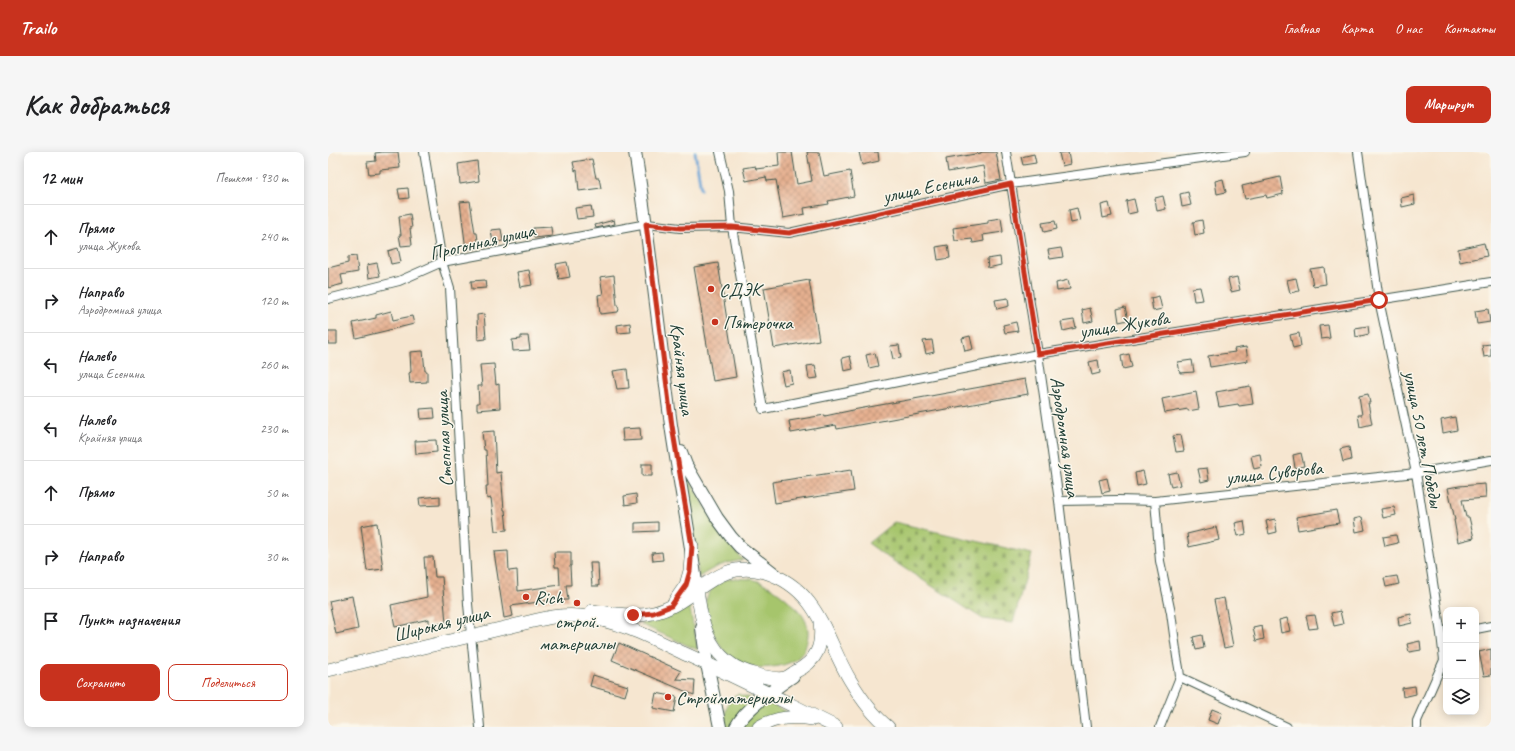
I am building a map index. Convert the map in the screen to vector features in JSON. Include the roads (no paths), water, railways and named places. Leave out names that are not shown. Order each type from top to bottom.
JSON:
[{"type":"main road","name":"Крайняя улица","points":[[635,152],[646,224],[672,426],[692,546],[697,590]]},
{"type":"main road","points":[[672,426],[686,465],[724,528],[740,547],[801,593],[820,618],[850,679],[864,700],[888,727]]},
{"type":"main road","points":[[671,606],[686,585],[690,571],[692,546]]},
{"type":"main road","points":[[563,616],[583,610],[633,615],[653,613],[671,606],[718,575],[740,569],[753,569],[778,577]]},
{"type":"main road","points":[[697,590],[707,664],[720,727]]},
{"type":"main road","points":[[700,609],[705,629],[715,648],[730,664],[757,675],[770,678],[784,678],[806,666]]},
{"type":"main road","points":[[563,616],[578,615],[593,618],[638,632],[836,727]]},
{"type":"main road","name":"Широкая улица","points":[[328,670],[472,635],[563,616]]},
{"type":"main road","points":[[736,727],[744,715],[768,694],[806,666],[812,659],[819,648],[822,635],[820,618]]},
{"type":"main road","points":[[730,675],[757,675]]},
{"type":"main road","points":[[758,727],[769,721],[782,718],[799,717],[823,720]]},
{"type":"street","name":"Степная улица","points":[[424,152],[442,262],[450,288],[468,604],[480,727]]},
{"type":"street","points":[[720,152],[729,191],[732,227]]},
{"type":"street","name":"Аэродромная улица","points":[[1006,152],[1038,354],[1059,501],[1086,727]]},
{"type":"street","name":"улица Есенина","points":[[646,224],[680,228],[732,227],[789,233],[1011,184],[1245,152]]},
{"type":"street","name":"улица 50 лет Победы","points":[[1358,152],[1379,300],[1416,473],[1443,628]]},
{"type":"street","name":"Прогонная улица","points":[[328,299],[399,281],[442,262],[646,224]]},
{"type":"street","name":"улица Жукова","points":[[732,227],[763,410],[1038,354],[1491,282]]},
{"type":"street","name":"улица Суворова","points":[[1059,501],[1155,501],[1416,473],[1491,460]]},
{"type":"street","points":[[1155,501],[1160,561],[1171,613],[1180,677],[1160,727]]},
{"type":"street","points":[[1479,628],[1491,626]]},
{"type":"street","name":"улица 50 лет Победы","points":[[1417,727],[1417,721],[1444,660],[1444,643]]},
{"type":"street","points":[[1180,677],[1287,727]]},
{"type":"waterway","points":[[695,152],[701,189]]},
{"type":"place","name":"СДЭК","points":[[711,289]]},
{"type":"place","name":"Пятерочка","points":[[715,322]]},
{"type":"place","name":"Rich","points":[[526,597]]},
{"type":"place","name":"строй. материалы","points":[[577,603]]},
{"type":"place","name":"Стройматериалы","points":[[668,697]]}]
